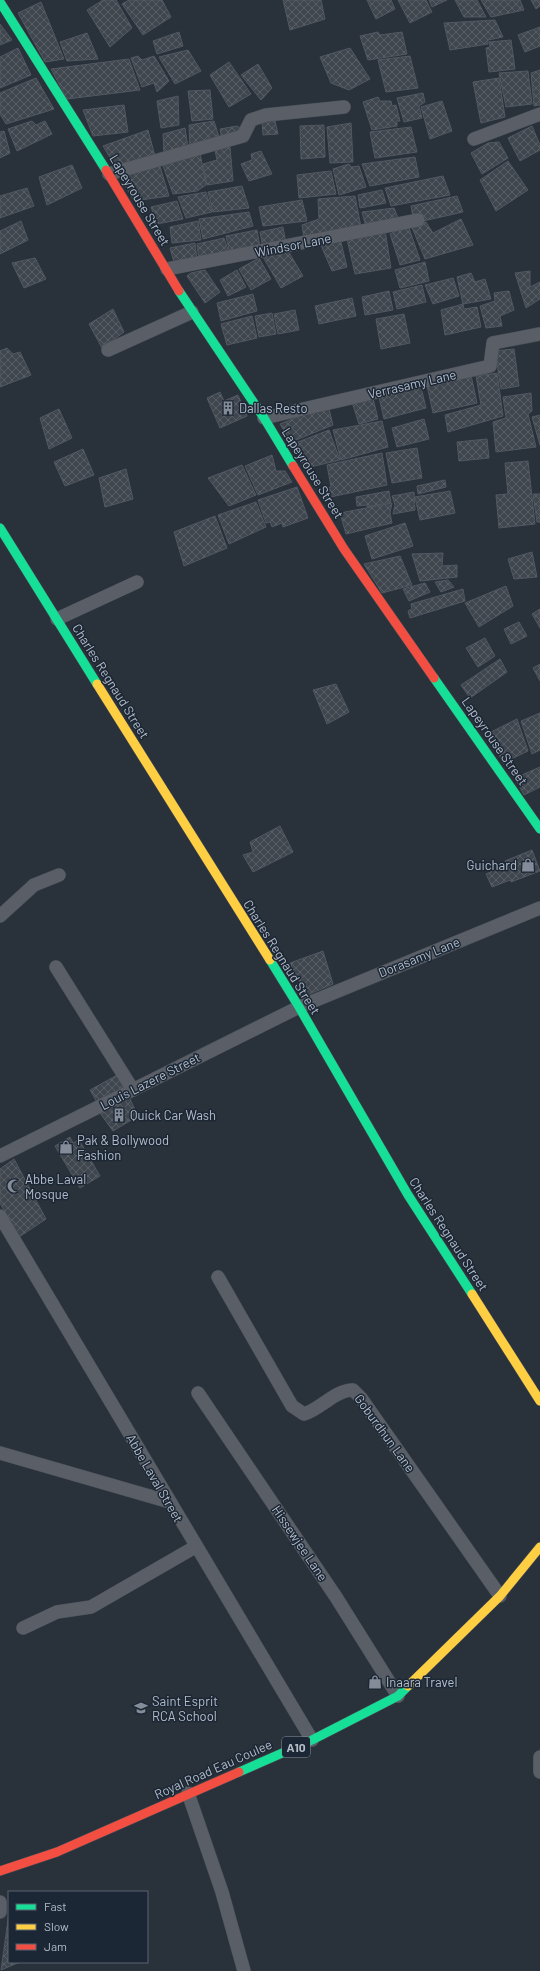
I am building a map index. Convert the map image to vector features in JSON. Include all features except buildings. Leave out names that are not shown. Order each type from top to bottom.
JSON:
[{"type":"street","name":"Lapeyrouse Street","points":[[0,2],[109,174],[192,312],[264,418],[344,549],[539,826]]},
{"type":"street","points":[[109,174],[244,136],[250,120],[266,115],[344,107]]},
{"type":"street","points":[[474,139],[540,114]]},
{"type":"street","name":"Windsor Lane","points":[[167,269],[418,220]]},
{"type":"street","points":[[108,350],[192,312]]},
{"type":"street","name":"Verrasamy Lane","points":[[264,418],[490,366],[493,343],[540,334]]},
{"type":"street","name":"Charles Regnaud Street","points":[[0,528],[299,1007],[408,1195],[438,1239],[540,1401]]},
{"type":"street","points":[[57,619],[137,582]]},
{"type":"street","points":[[0,916],[34,886],[59,875]]},
{"type":"street","name":"Dorasamy Lane","points":[[299,1007],[540,908]]},
{"type":"street","points":[[56,967],[133,1090]]},
{"type":"street","name":"Louis Lazere Street","points":[[0,1156],[299,1007]]},
{"type":"street","name":"Abbe Laval Street","points":[[0,1216],[170,1502],[195,1547],[312,1740]]},
{"type":"street","name":"Goburdhun Lane","points":[[218,1277],[292,1406],[304,1414],[315,1411],[344,1390],[353,1390],[362,1398],[500,1596]]},
{"type":"street","name":"Hissewjee Lane","points":[[198,1393],[285,1520],[398,1696]]},
{"type":"street","points":[[0,1453],[170,1502]]},
{"type":"street","points":[[23,1628],[57,1612],[91,1607],[195,1547]]},
{"type":"street","name":"Royal Road Eau Coulee","points":[[0,1871],[57,1852],[188,1793],[312,1740],[398,1696],[500,1596],[540,1547]]},
{"type":"street","points":[[540,1757],[540,1772]]},
{"type":"street","points":[[188,1793],[222,1892],[244,1971]]},
{"type":"street","points":[[0,1902],[0,1912]]},
{"type":"traffic: fast","points":[[0,2],[106,170]]},
{"type":"traffic: fast","points":[[179,291],[264,418],[293,466]]},
{"type":"traffic: fast","points":[[0,528],[97,684]]},
{"type":"traffic: fast","points":[[434,678],[540,829]]},
{"type":"traffic: fast","points":[[270,960],[299,1007],[408,1195],[472,1294]]},
{"type":"traffic: fast","points":[[239,1772],[312,1740],[398,1696],[408,1686]]},
{"type":"traffic: slow","points":[[97,684],[270,960]]},
{"type":"traffic: slow","points":[[472,1294],[540,1401]]},
{"type":"traffic: slow","points":[[408,1686],[500,1596],[540,1547]]},
{"type":"traffic: jam","points":[[106,170],[179,291]]},
{"type":"traffic: jam","points":[[293,466],[344,549],[434,678]]},
{"type":"traffic: jam","points":[[0,1871],[57,1852],[239,1772]]},
{"type":"place","name":"Dallas Resto","points":[[228,408]]},
{"type":"place","name":"Guichard","points":[[528,865]]},
{"type":"place","name":"Quick Car Wash","points":[[119,1115]]},
{"type":"place","name":"Pak & Bollywood Fashion","points":[[66,1147]]},
{"type":"place","name":"Abbe Laval Mosque","points":[[14,1186]]},
{"type":"place","name":"Inaara Travel","points":[[375,1682]]},
{"type":"place","name":"Saint Esprit RCA School","points":[[141,1708]]}]
